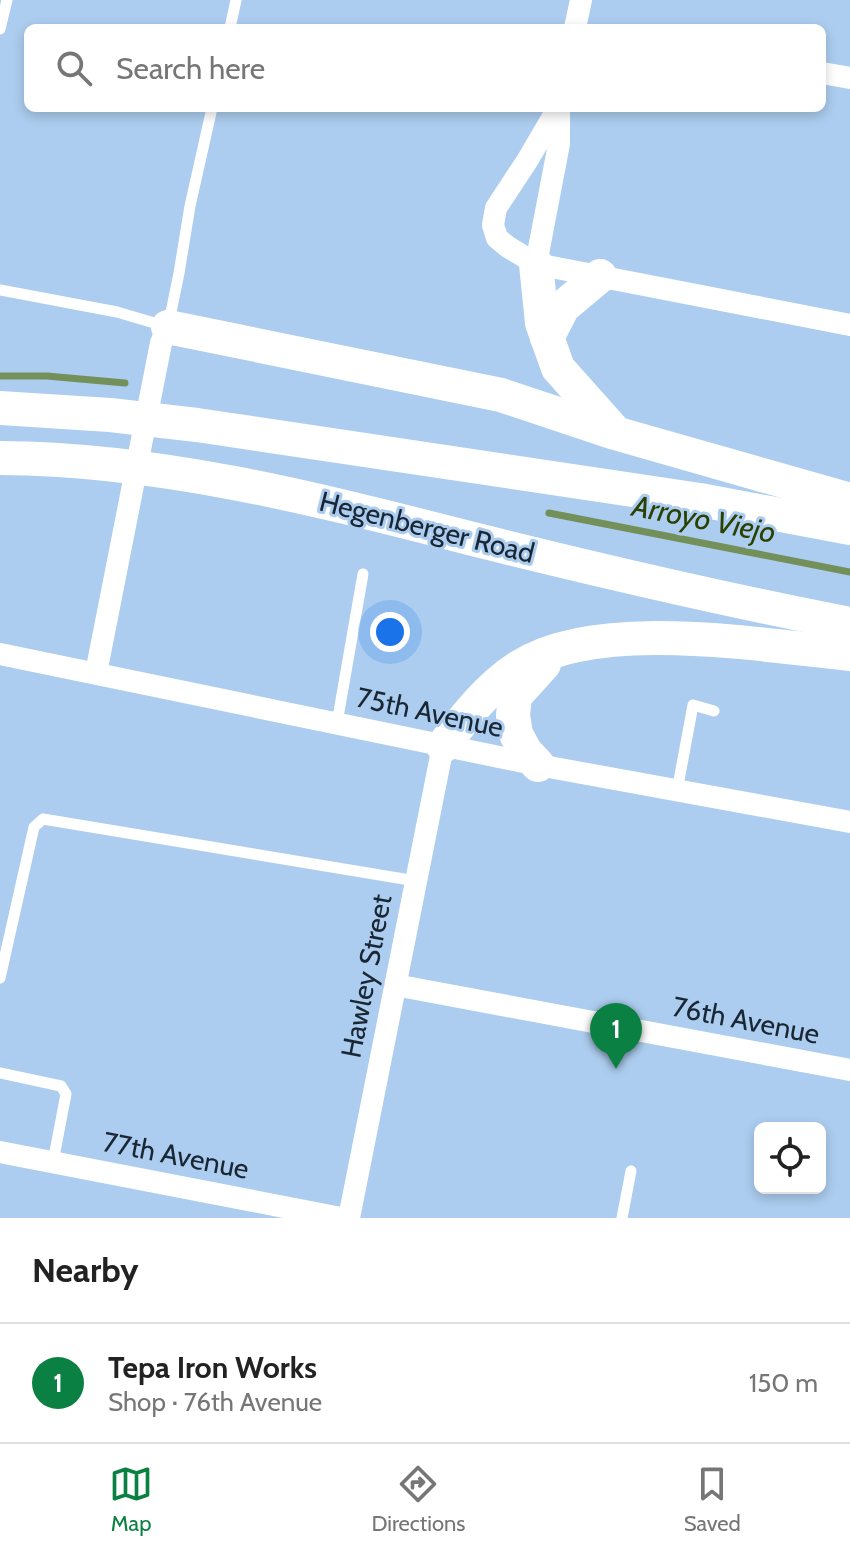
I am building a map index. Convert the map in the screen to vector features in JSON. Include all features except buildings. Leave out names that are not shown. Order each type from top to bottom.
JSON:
[{"type":"main road","points":[[536,264],[542,323],[558,368],[615,433]]},
{"type":"main road","points":[[547,338],[563,307],[600,276]]},
{"type":"main road","points":[[168,327],[501,395],[615,433],[850,500]]},
{"type":"main road","name":"Hegenberger Road","points":[[0,408],[110,415],[197,425],[700,500],[850,528]]},
{"type":"main road","name":"Hegenberger Road","points":[[0,458],[99,463],[263,487],[587,567],[850,624]]},
{"type":"main road","points":[[443,746],[491,689],[520,666],[556,650],[599,641],[665,638],[850,654]]},
{"type":"main road","points":[[538,765],[525,751],[516,734],[513,715],[515,696],[556,650]]},
{"type":"street","points":[[581,0],[581,24]]},
{"type":"street","points":[[826,74],[850,78]]},
{"type":"street","points":[[557,112],[496,208],[493,225],[497,238],[508,247],[536,264],[850,325]]},
{"type":"street","points":[[536,264],[559,144],[559,112]]},
{"type":"street","points":[[96,673],[161,343],[168,327]]},
{"type":"street","name":"75th Avenue","points":[[0,654],[538,765],[850,822]]},
{"type":"street","name":"Hawley Street","points":[[349,1218],[443,746]]},
{"type":"street","name":"76th Avenue","points":[[395,985],[850,1070]]},
{"type":"street","name":"77th Avenue","points":[[0,1152],[261,1210],[341,1218]]},
{"type":"lane","points":[[0,29],[7,0]]},
{"type":"lane","points":[[231,24],[236,0]]},
{"type":"lane","points":[[0,290],[117,312],[168,327],[211,112]]},
{"type":"lane","points":[[337,723],[363,574]]},
{"type":"lane","points":[[677,791],[693,705],[714,711]]},
{"type":"lane","points":[[0,978],[34,827],[43,819],[416,881]]},
{"type":"lane","points":[[0,1073],[61,1086],[66,1094],[53,1162]]},
{"type":"lane","points":[[622,1218],[631,1171]]},
{"type":"waterway","name":"Arroyo Viejo","points":[[0,376],[47,376],[125,383]]},
{"type":"waterway","name":"Arroyo Viejo","points":[[549,513],[850,572]]},
{"type":"place","name":"Tepa Iron Works","points":[[616,1069]]}]
